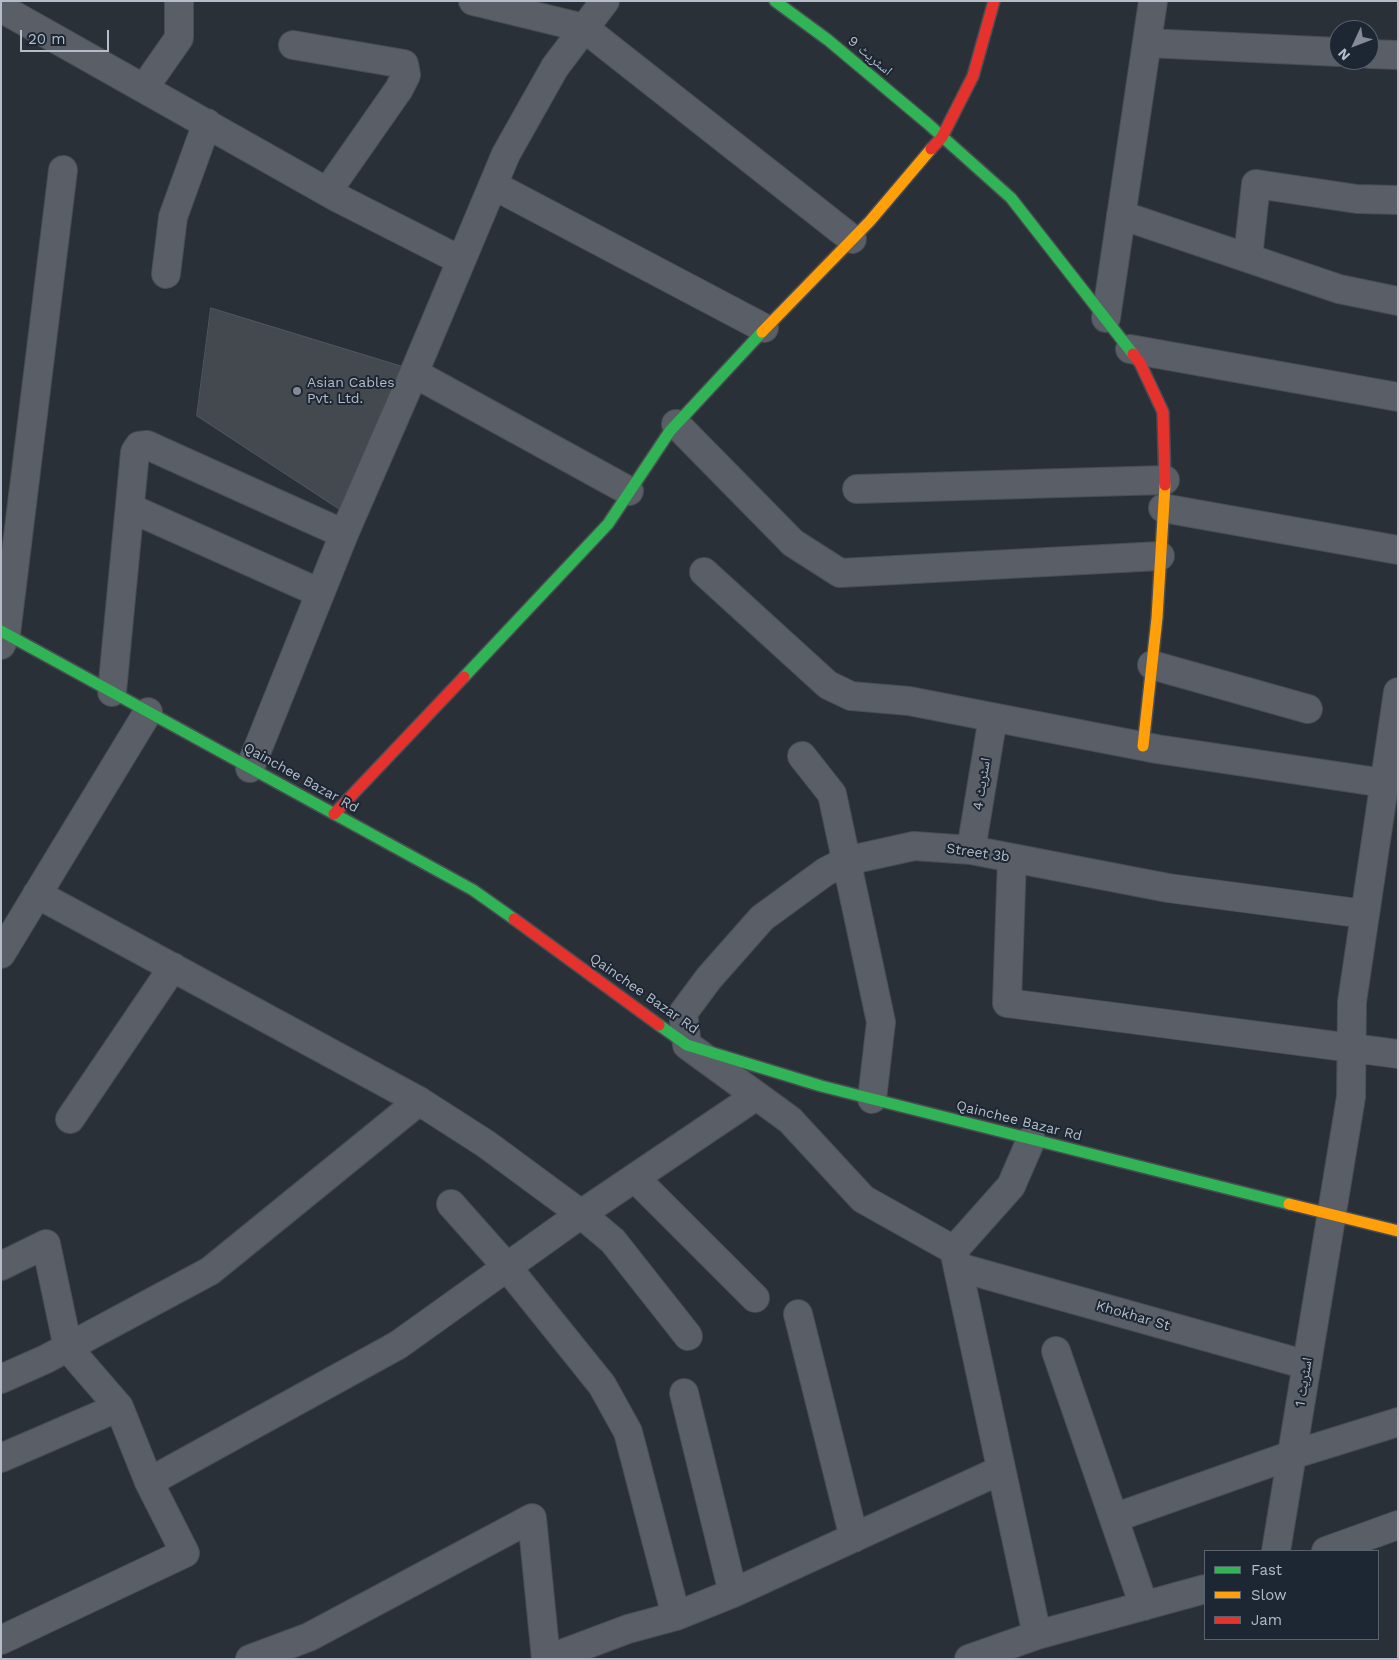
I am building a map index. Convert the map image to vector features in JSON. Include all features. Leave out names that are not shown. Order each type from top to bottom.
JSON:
[{"type":"street","points":[[2,1],[1,8],[327,192],[460,260]]},
{"type":"street","points":[[144,88],[179,38],[179,1]]},
{"type":"street","points":[[474,1],[584,28],[852,239]]},
{"type":"street","points":[[250,768],[344,534],[506,154],[555,67],[605,1]]},
{"type":"street","name":"اسٹریٹ 9","points":[[776,1],[828,40],[1011,198],[1140,363],[1163,412],[1164,480],[1157,618],[1143,746]]},
{"type":"street","points":[[334,814],[608,524],[676,424],[764,328],[870,221],[942,137],[973,76],[994,1]]},
{"type":"street","points":[[1106,318],[1152,1]]},
{"type":"street","points":[[1147,43],[1329,52]]},
{"type":"street","points":[[293,45],[404,64],[406,75],[399,89],[327,192]]},
{"type":"street","points":[[1379,54],[1398,55]]},
{"type":"street","points":[[166,274],[173,217],[207,123]]},
{"type":"street","points":[[3,636],[63,170]]},
{"type":"street","points":[[1248,257],[1256,184],[1357,199],[1398,200]]},
{"type":"street","points":[[492,185],[764,328]]},
{"type":"street","points":[[1121,215],[1339,289],[1398,301]]},
{"type":"street","points":[[1130,349],[1398,396]]},
{"type":"street","points":[[414,373],[630,491]]},
{"type":"street","points":[[676,424],[793,543],[840,573],[1160,556]]},
{"type":"street","points":[[112,692],[135,452],[139,446],[147,445],[344,534]]},
{"type":"street","points":[[857,490],[1164,480]]},
{"type":"street","points":[[130,508],[320,593]]},
{"type":"street","points":[[1163,508],[1398,550]]},
{"type":"street","points":[[704,572],[828,685],[851,696],[909,701],[1143,746],[1384,783]]},
{"type":"street","name":"Qainchee Bazar Rd","points":[[3,636],[112,692],[473,890],[687,1045],[821,1086],[1398,1231]]},
{"type":"street","points":[[1152,664],[1308,709]]},
{"type":"street","name":"اسٹریٹ 1","points":[[1276,1550],[1351,1097],[1352,1002],[1384,783],[1393,755],[1398,692]]},
{"type":"street","points":[[1,954],[148,712]]},
{"type":"street","name":"اسٹریٹ 4","points":[[970,850],[993,717]]},
{"type":"street","points":[[802,756],[832,794],[881,1022],[872,1099]]},
{"type":"street","name":"Street 3b","points":[[687,1045],[683,1014],[715,970],[762,918],[825,872],[846,861],[914,846],[970,850],[1168,888],[1365,914]]},
{"type":"street","points":[[1012,858],[1007,1003],[1398,1054]]},
{"type":"street","points":[[38,894],[419,1101],[486,1144],[581,1214],[613,1241],[688,1336]]},
{"type":"street","points":[[70,1118],[173,968]]},
{"type":"street","name":"Khokhar St","points":[[687,1045],[790,1120],[863,1198],[956,1258],[1308,1365]]},
{"type":"street","points":[[149,1482],[398,1345],[581,1214],[756,1096]]},
{"type":"street","points":[[1,1379],[46,1360],[210,1271],[419,1101]]},
{"type":"street","points":[[1030,1140],[1011,1186],[956,1258],[1037,1635]]},
{"type":"street","points":[[635,1178],[755,1298]]},
{"type":"street","points":[[450,1204],[507,1267],[602,1385],[628,1432],[676,1616]]},
{"type":"street","points":[[1,1266],[46,1244],[68,1348],[118,1407],[149,1482],[185,1553],[1,1640]]},
{"type":"street","points":[[798,1314],[854,1538]]},
{"type":"street","points":[[1056,1351],[1144,1606]]},
{"type":"street","points":[[684,1393],[733,1593]]},
{"type":"street","points":[[1,1458],[118,1407]]},
{"type":"street","points":[[1114,1518],[1292,1455],[1398,1422]]},
{"type":"street","points":[[250,1659],[309,1638],[532,1518],[547,1659],[628,1629],[676,1616],[733,1593],[1001,1470]]},
{"type":"street","points":[[1329,1550],[1398,1525]]},
{"type":"street","points":[[969,1659],[1037,1635],[1204,1589]]},
{"type":"building","name":"Asian Cables Pvt. Ltd.","points":[[211,308],[404,367],[342,511],[197,416]]},
{"type":"traffic: fast","points":[[775,1],[828,40],[927,123],[1011,198],[1133,354]]},
{"type":"traffic: fast","points":[[464,677],[608,524],[670,431],[762,332]]},
{"type":"traffic: fast","points":[[1,631],[473,890],[514,919]]},
{"type":"traffic: fast","points":[[659,1025],[687,1045],[821,1086],[1289,1204]]},
{"type":"traffic: slow","points":[[762,332],[870,221],[931,149]]},
{"type":"traffic: slow","points":[[1143,746],[1157,618],[1165,485]]},
{"type":"traffic: slow","points":[[1289,1204],[1398,1231]]},
{"type":"traffic: jam","points":[[931,149],[942,137],[973,76],[994,1]]},
{"type":"traffic: jam","points":[[1133,354],[1140,363],[1163,412],[1165,485]]},
{"type":"traffic: jam","points":[[334,814],[464,677]]},
{"type":"traffic: jam","points":[[514,919],[659,1025]]},
{"type":"place","name":"Asian Cables Pvt. Ltd.","points":[[297,391]]}]
